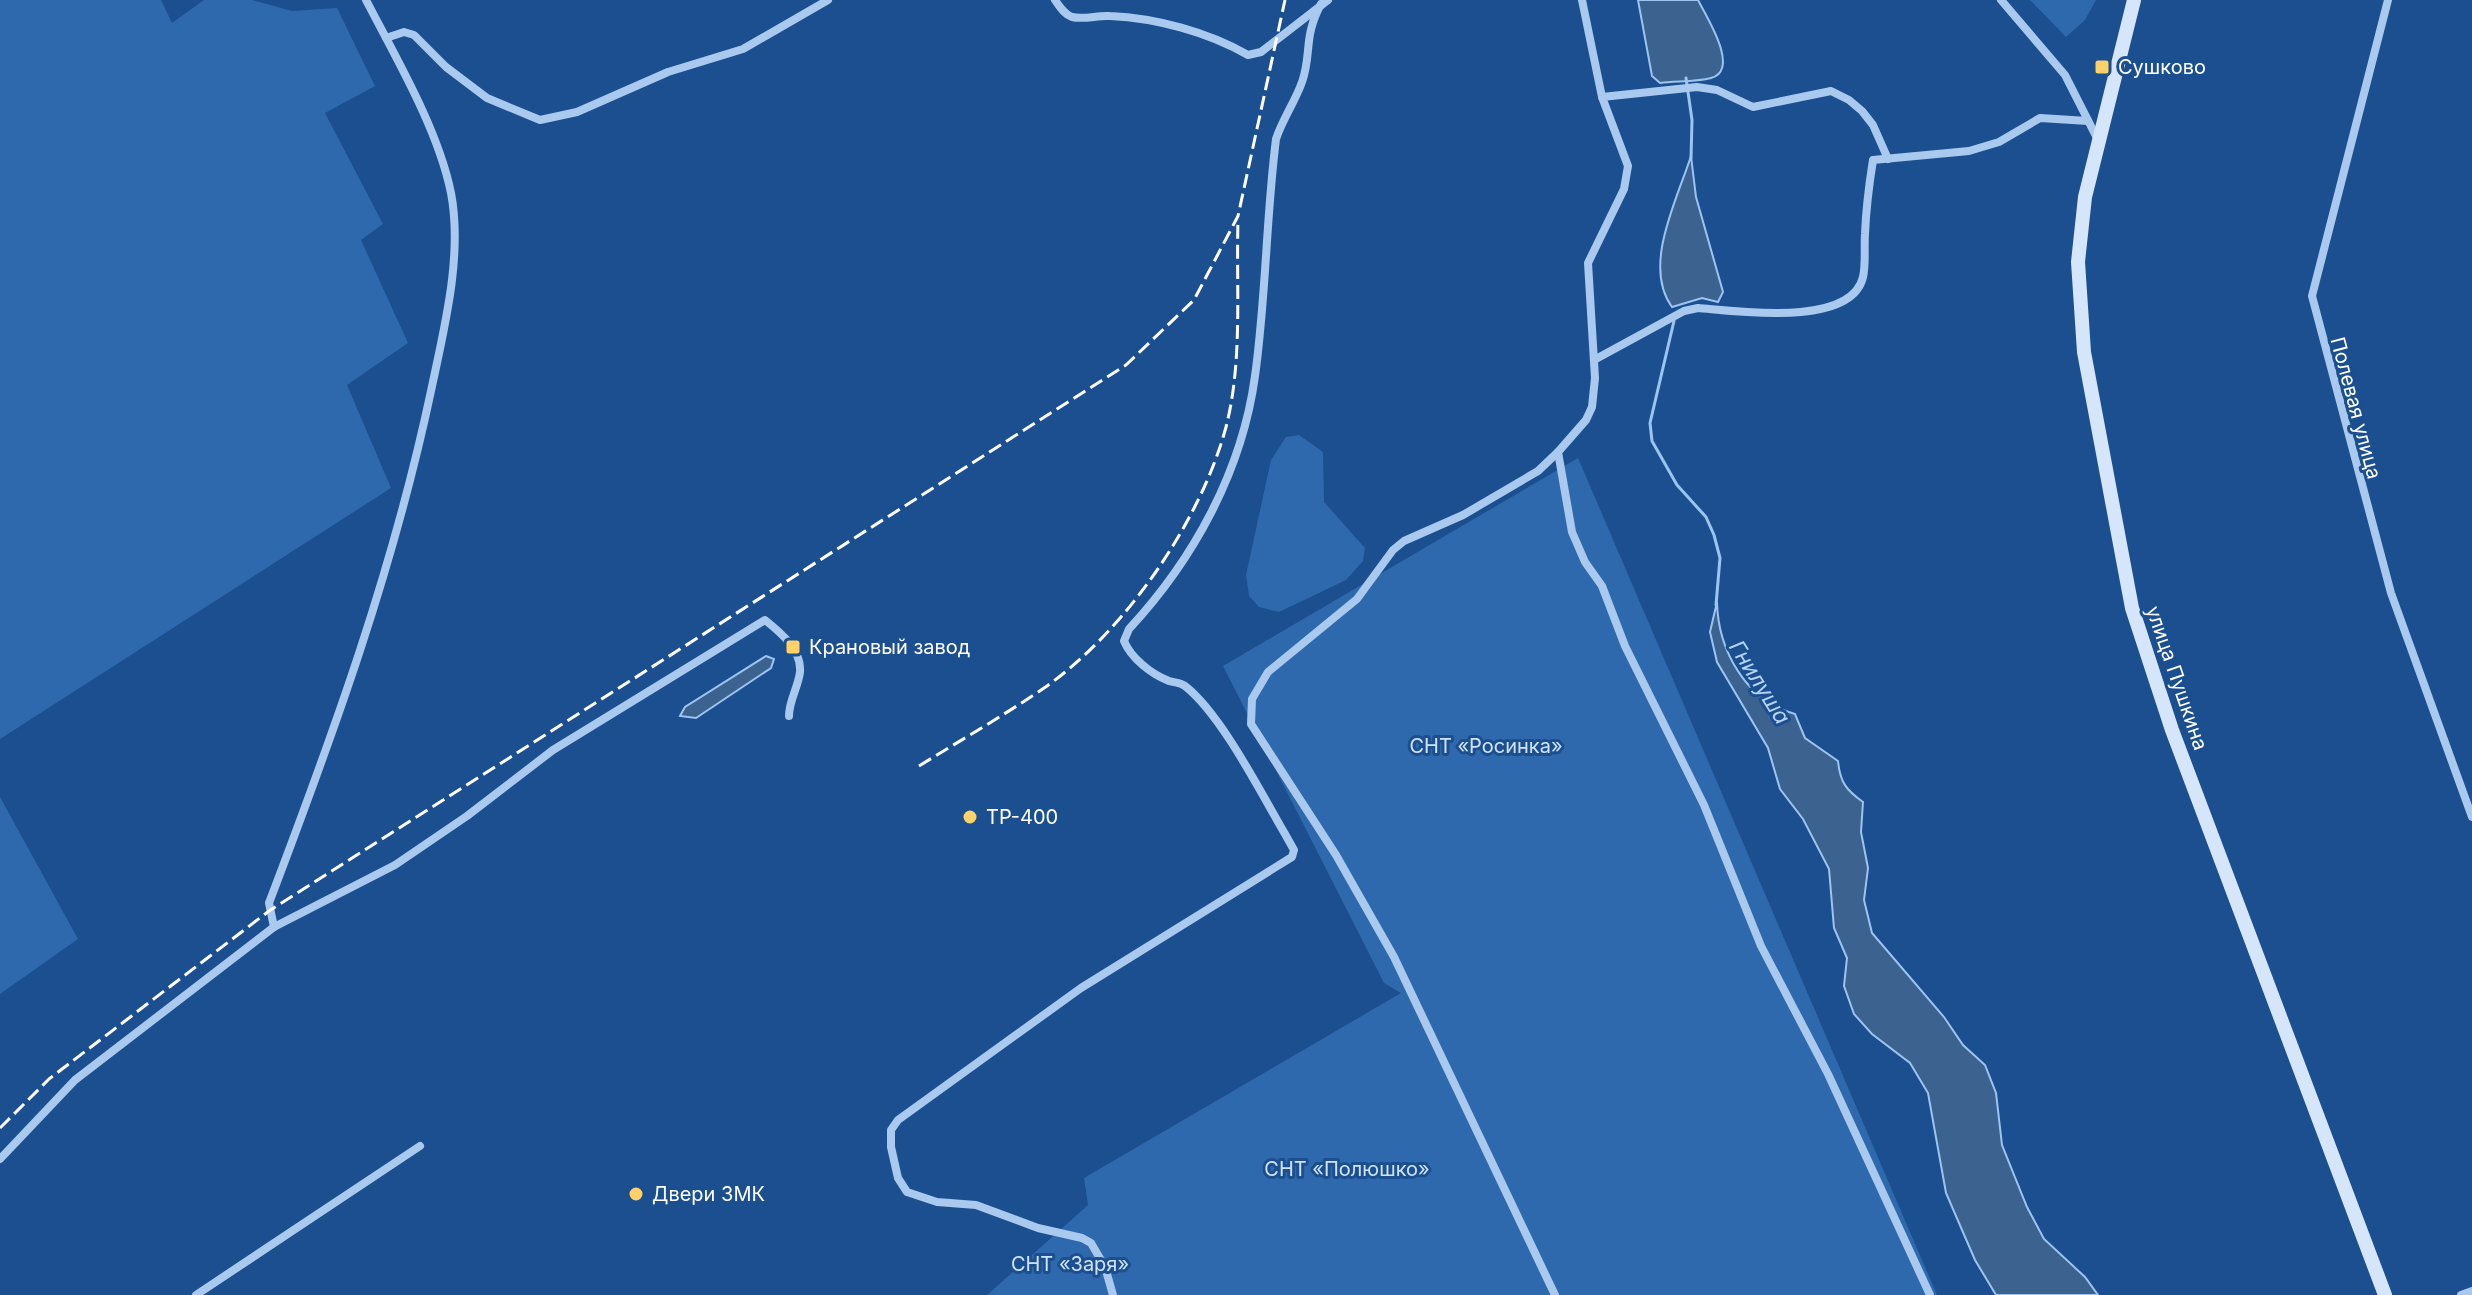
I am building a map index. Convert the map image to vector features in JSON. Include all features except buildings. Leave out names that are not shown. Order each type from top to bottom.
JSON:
[{"type":"main road","name":"улица Пушкина","points":[[2134,0],[2085,197],[2078,262],[2080,315],[2089,383],[2132,608],[2172,730],[2385,1295]]},
{"type":"street","points":[[274,927],[269,903],[336,727],[387,573],[410,490],[443,333],[454,239],[451,194],[437,147],[366,0]]},
{"type":"street","points":[[386,38],[404,32],[414,35],[446,67],[487,98],[540,120],[577,112],[668,72],[743,49],[828,0]]},
{"type":"street","points":[[1055,0],[1063,12],[1074,18],[1109,16],[1145,21],[1221,40],[1248,55],[1261,52],[1324,2]]},
{"type":"street","points":[[1555,1295],[1394,957],[1336,855],[1251,724],[1252,699],[1268,672],[1357,599],[1393,550],[1525,478],[1558,452],[1586,420],[1592,407],[1594,360],[1588,263],[1624,189],[1628,166],[1602,97],[1582,0]]},
{"type":"street","points":[[2001,0],[2065,75],[2099,142]]},
{"type":"street","name":"Полевая улица","points":[[2388,0],[2312,296],[2391,593],[2472,817]]},
{"type":"street","points":[[1113,1295],[1105,1267],[1091,1243],[976,1205],[937,1202],[907,1192],[898,1178],[891,1130],[898,1120],[1028,1024],[1292,857],[1294,850],[1210,714],[1181,683],[1168,680],[1142,665],[1128,651],[1124,641],[1129,629],[1183,566],[1199,539],[1227,477],[1246,417],[1255,377],[1276,139],[1284,114],[1303,79],[1307,35],[1324,2]]},
{"type":"street","points":[[1602,97],[1697,87],[1717,90],[1753,107],[1831,91],[1862,111],[1888,159]]},
{"type":"street","points":[[1594,360],[1684,311],[1698,308],[1786,313],[1829,307],[1848,299],[1863,279],[1867,200],[1873,160],[1969,151],[1999,142],[2040,118],[2088,121]]},
{"type":"street","points":[[1558,452],[1572,532],[1585,562],[1602,586],[1625,646],[1704,805],[1761,946],[1828,1074],[1930,1295]]},
{"type":"street","points":[[0,1159],[75,1080],[274,927],[395,865],[467,816],[553,750],[765,620],[796,653],[800,672],[789,703],[789,716]]},
{"type":"street","points":[[196,1295],[420,1146]]},
{"type":"street","points":[[2461,1295],[2472,1291]]},
{"type":"green space","points":[[0,0],[161,0],[172,23],[204,0],[252,0],[292,11],[337,8],[375,86],[325,113],[383,224],[361,240],[408,343],[347,385],[391,488],[0,739]]},
{"type":"green space","points":[[2030,0],[2096,0],[2085,20],[2066,37]]},
{"type":"green space","points":[[1299,435],[1323,452],[1324,502],[1365,548],[1363,561],[1346,580],[1279,612],[1259,607],[1249,596],[1246,575],[1271,460],[1286,437]]},
{"type":"green space","name":"СНТ «Росинка»","points":[[1578,458],[1937,1295],[987,1295],[1088,1205],[1084,1178],[1401,993],[1384,983],[1223,666]]},
{"type":"green space","points":[[0,797],[78,939],[0,994]]},
{"type":"shaded area","points":[[1638,0],[1698,0],[1719,42],[1723,65],[1719,73],[1711,78],[1660,83],[1652,76]]},
{"type":"shaded area","points":[[1691,156],[1696,197],[1723,292],[1718,302],[1702,298],[1672,307],[1660,272],[1661,253],[1671,212]]},
{"type":"shaded area","points":[[1717,602],[1723,638],[1738,671],[1762,698],[1795,714],[1805,738],[1838,761],[1845,785],[1863,802],[1861,832],[1868,868],[1864,900],[1872,933],[1944,1017],[1963,1045],[1985,1065],[1996,1093],[2002,1145],[2027,1207],[2044,1239],[2085,1277],[2098,1295],[1996,1295],[1975,1260],[1946,1193],[1928,1093],[1910,1063],[1872,1034],[1854,1014],[1844,986],[1847,958],[1834,928],[1829,869],[1803,819],[1780,789],[1768,748],[1717,662],[1710,632]]},
{"type":"shaded area","points":[[766,656],[774,659],[771,668],[696,718],[680,716],[685,707]]},
{"type":"waterway","name":"Гнилуша","points":[[1686,78],[1692,120],[1691,158]]},
{"type":"waterway","name":"Гнилуша","points":[[1674,321],[1650,423],[1652,441],[1677,485],[1706,517],[1714,535],[1720,558],[1716,605]]},
{"type":"railway","points":[[0,1128],[49,1079],[269,911],[1126,365],[1194,300],[1238,216],[1285,0]]},
{"type":"railway","points":[[919,766],[1029,698],[1074,665],[1130,606],[1179,536],[1214,463],[1231,402],[1237,350],[1238,220]]},
{"type":"place","name":"Сушково","points":[[2102,67]]},
{"type":"place","name":"Крановый завод","points":[[793,647]]},
{"type":"place","name":"ТР-400","points":[[970,817]]},
{"type":"place","name":"Двери ЗМК","points":[[636,1194]]},
{"type":"park label","name":"СНТ «Полюшко»","points":[[1347,1169]]},
{"type":"park label","name":"СНТ «Заря»","points":[[1070,1264]]}]
